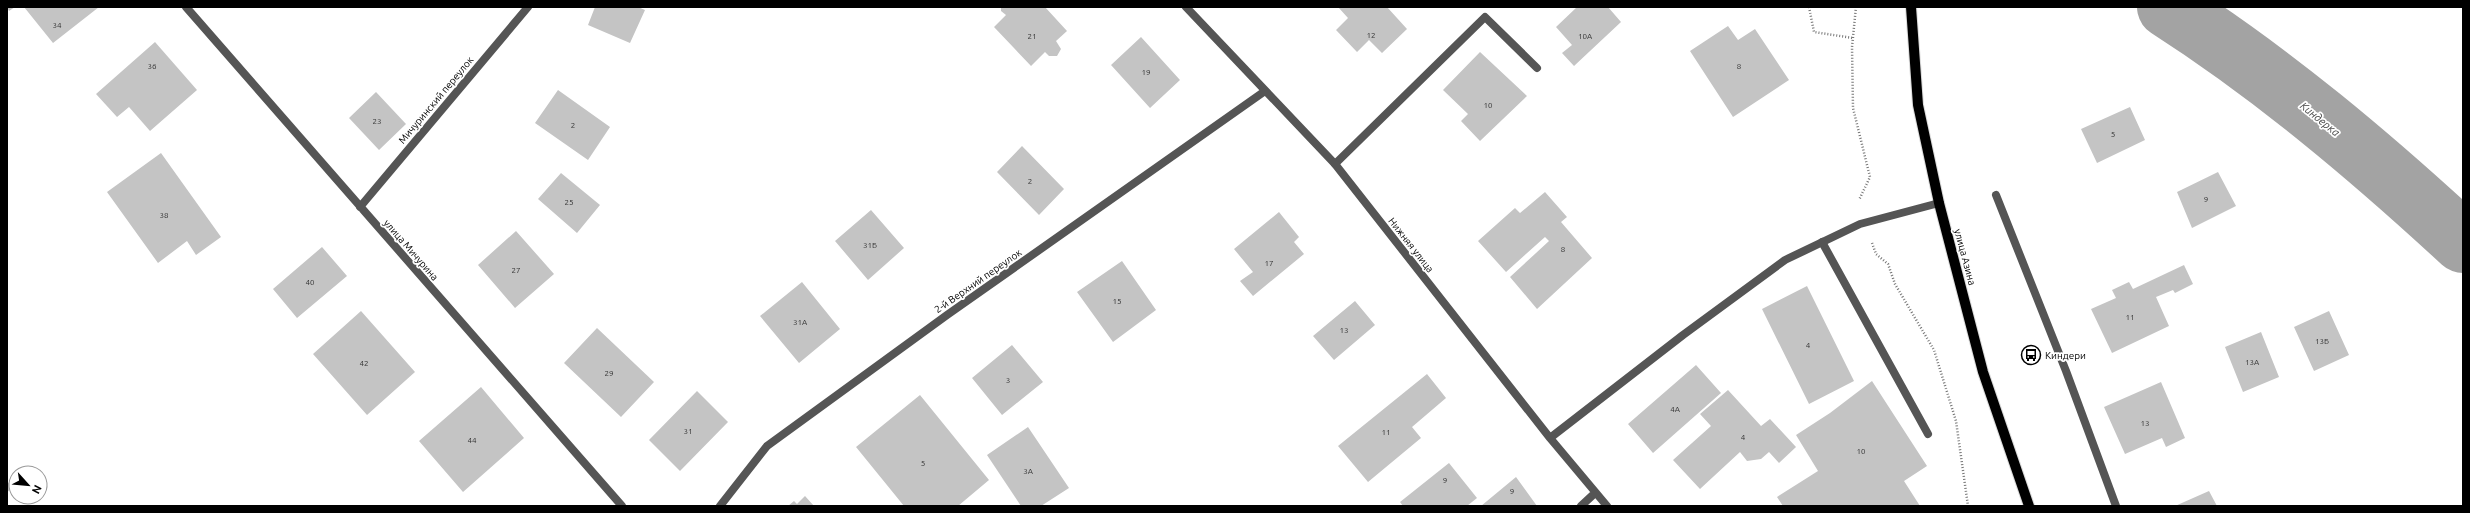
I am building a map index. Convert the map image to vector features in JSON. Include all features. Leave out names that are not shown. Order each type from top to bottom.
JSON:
[{"type":"main road","name":"улица Азина","points":[[1911,7],[1918,105],[1939,203],[1983,372],[2029,506]]},
{"type":"street","name":"улица Мичурина","points":[[186,7],[622,506]]},
{"type":"street","name":"Мичуринский переулок","points":[[360,207],[528,7]]},
{"type":"street","name":"Нижняя улица","points":[[1186,7],[1335,164],[1550,438],[1607,506]]},
{"type":"street","points":[[1335,164],[1485,17],[1537,68]]},
{"type":"street","name":"2-й Верхний переулок","points":[[720,506],[767,446],[947,315],[1265,91]]},
{"type":"street","points":[[1996,194],[2066,371],[2116,506]]},
{"type":"street","points":[[1550,438],[1683,335],[1785,260],[1865,222],[1939,203]]},
{"type":"street","points":[[1822,242],[1928,434]]},
{"type":"street","points":[[1581,506],[1595,493]]},
{"type":"path","points":[[1809,7],[1814,32],[1853,38]]},
{"type":"path","points":[[1856,7],[1853,38],[1853,108],[1870,178],[1858,202],[1876,254],[1888,264],[1895,284],[1934,350],[1956,421],[1968,506]]},
{"type":"building","points":[[7,7],[15,7],[9,11]]},
{"type":"building","points":[[24,7],[99,7],[53,43]]},
{"type":"building","points":[[595,7],[638,7],[645,10],[630,43],[588,25]]},
{"type":"building","points":[[1001,7],[1045,7],[1067,31],[1056,41],[1061,49],[1057,56],[1049,56],[1045,52],[1031,66],[994,27],[1006,15],[1001,11]]},
{"type":"building","points":[[1338,7],[1387,7],[1407,29],[1382,53],[1369,40],[1357,52],[1336,30],[1348,18]]},
{"type":"building","points":[[1577,7],[1608,7],[1621,22],[1574,66],[1562,53],[1572,45],[1556,27]]},
{"type":"building","points":[[1728,26],[1738,40],[1755,29],[1789,80],[1733,117],[1690,51]]},
{"type":"building","points":[[1141,37],[1180,80],[1150,108],[1111,65]]},
{"type":"building","points":[[155,42],[197,90],[150,131],[129,107],[117,117],[96,94]]},
{"type":"building","points":[[1480,52],[1527,96],[1480,141],[1461,121],[1468,114],[1443,90]]},
{"type":"building","points":[[558,90],[610,127],[588,160],[535,123]]},
{"type":"building","points":[[376,92],[406,124],[379,150],[349,118]]},
{"type":"building","points":[[2130,107],[2145,140],[2097,163],[2081,129]]},
{"type":"building","points":[[1022,146],[1064,189],[1039,215],[997,172]]},
{"type":"building","points":[[161,153],[221,237],[196,255],[187,241],[158,263],[107,192]]},
{"type":"building","points":[[2218,172],[2236,206],[2192,228],[2177,192]]},
{"type":"building","points":[[561,173],[600,205],[577,233],[538,199]]},
{"type":"building","points":[[1545,192],[1567,217],[1561,222],[1592,258],[1537,309],[1510,277],[1549,241],[1545,237],[1506,272],[1478,241],[1515,208],[1520,213]]},
{"type":"building","points":[[871,210],[904,248],[868,280],[835,241]]},
{"type":"building","points":[[1279,212],[1299,237],[1294,242],[1304,254],[1253,296],[1240,281],[1253,272],[1234,249]]},
{"type":"building","points":[[516,231],[554,274],[515,308],[478,265]]},
{"type":"building","points":[[322,247],[347,276],[297,318],[273,289]]},
{"type":"building","points":[[1122,261],[1156,310],[1113,342],[1077,292]]},
{"type":"building","points":[[2184,265],[2193,284],[2175,293],[2173,290],[2156,297],[2169,326],[2112,353],[2091,309],[2116,298],[2112,290],[2129,282],[2133,289]]},
{"type":"building","points":[[802,282],[840,329],[799,363],[760,316]]},
{"type":"building","points":[[1807,286],[1854,381],[1809,404],[1762,309]]},
{"type":"building","points":[[1355,301],[1375,325],[1334,360],[1313,336]]},
{"type":"building","points":[[361,311],[415,372],[367,415],[313,354]]},
{"type":"building","points":[[2329,311],[2349,355],[2314,371],[2294,327]]},
{"type":"building","points":[[597,328],[654,382],[621,417],[564,363]]},
{"type":"building","points":[[2261,332],[2279,377],[2243,392],[2225,347]]},
{"type":"building","points":[[1012,345],[1043,382],[1002,415],[972,378]]},
{"type":"building","points":[[1696,365],[1721,393],[1653,453],[1628,424]]},
{"type":"building","points":[[1427,374],[1446,398],[1412,427],[1421,438],[1368,482],[1338,446]]},
{"type":"building","points":[[1872,381],[1927,466],[1904,481],[1920,506],[1783,506],[1777,497],[1818,471],[1796,435],[1830,413]]},
{"type":"building","points":[[2161,382],[2185,438],[2166,447],[2162,438],[2125,454],[2104,407]]},
{"type":"building","points":[[481,387],[524,438],[463,492],[419,441]]},
{"type":"building","points":[[1728,390],[1761,426],[1770,419],[1796,447],[1779,463],[1769,452],[1761,459],[1747,461],[1740,452],[1700,489],[1673,460],[1711,426],[1700,414]]},
{"type":"building","points":[[697,391],[728,422],[680,471],[649,440]]},
{"type":"building","points":[[920,395],[989,480],[958,506],[904,506],[856,447]]},
{"type":"building","points":[[1028,427],[1069,488],[1041,506],[1021,506],[987,455]]},
{"type":"building","points":[[1449,463],[1477,498],[1467,506],[1403,506],[1400,502]]},
{"type":"building","points":[[1516,477],[1537,506],[1481,506]]},
{"type":"building","points":[[7,481],[8,491],[7,492]]},
{"type":"building","points":[[2209,491],[2217,506],[2175,506]]},
{"type":"building","points":[[805,496],[814,506],[788,506],[794,501],[797,504]]},
{"type":"waterway","name":"Киндерка","points":[[2168,7],[2246,60],[2321,118],[2393,179],[2463,242]]},
{"type":"place","name":"Киндери","points":[[2031,355]]}]
